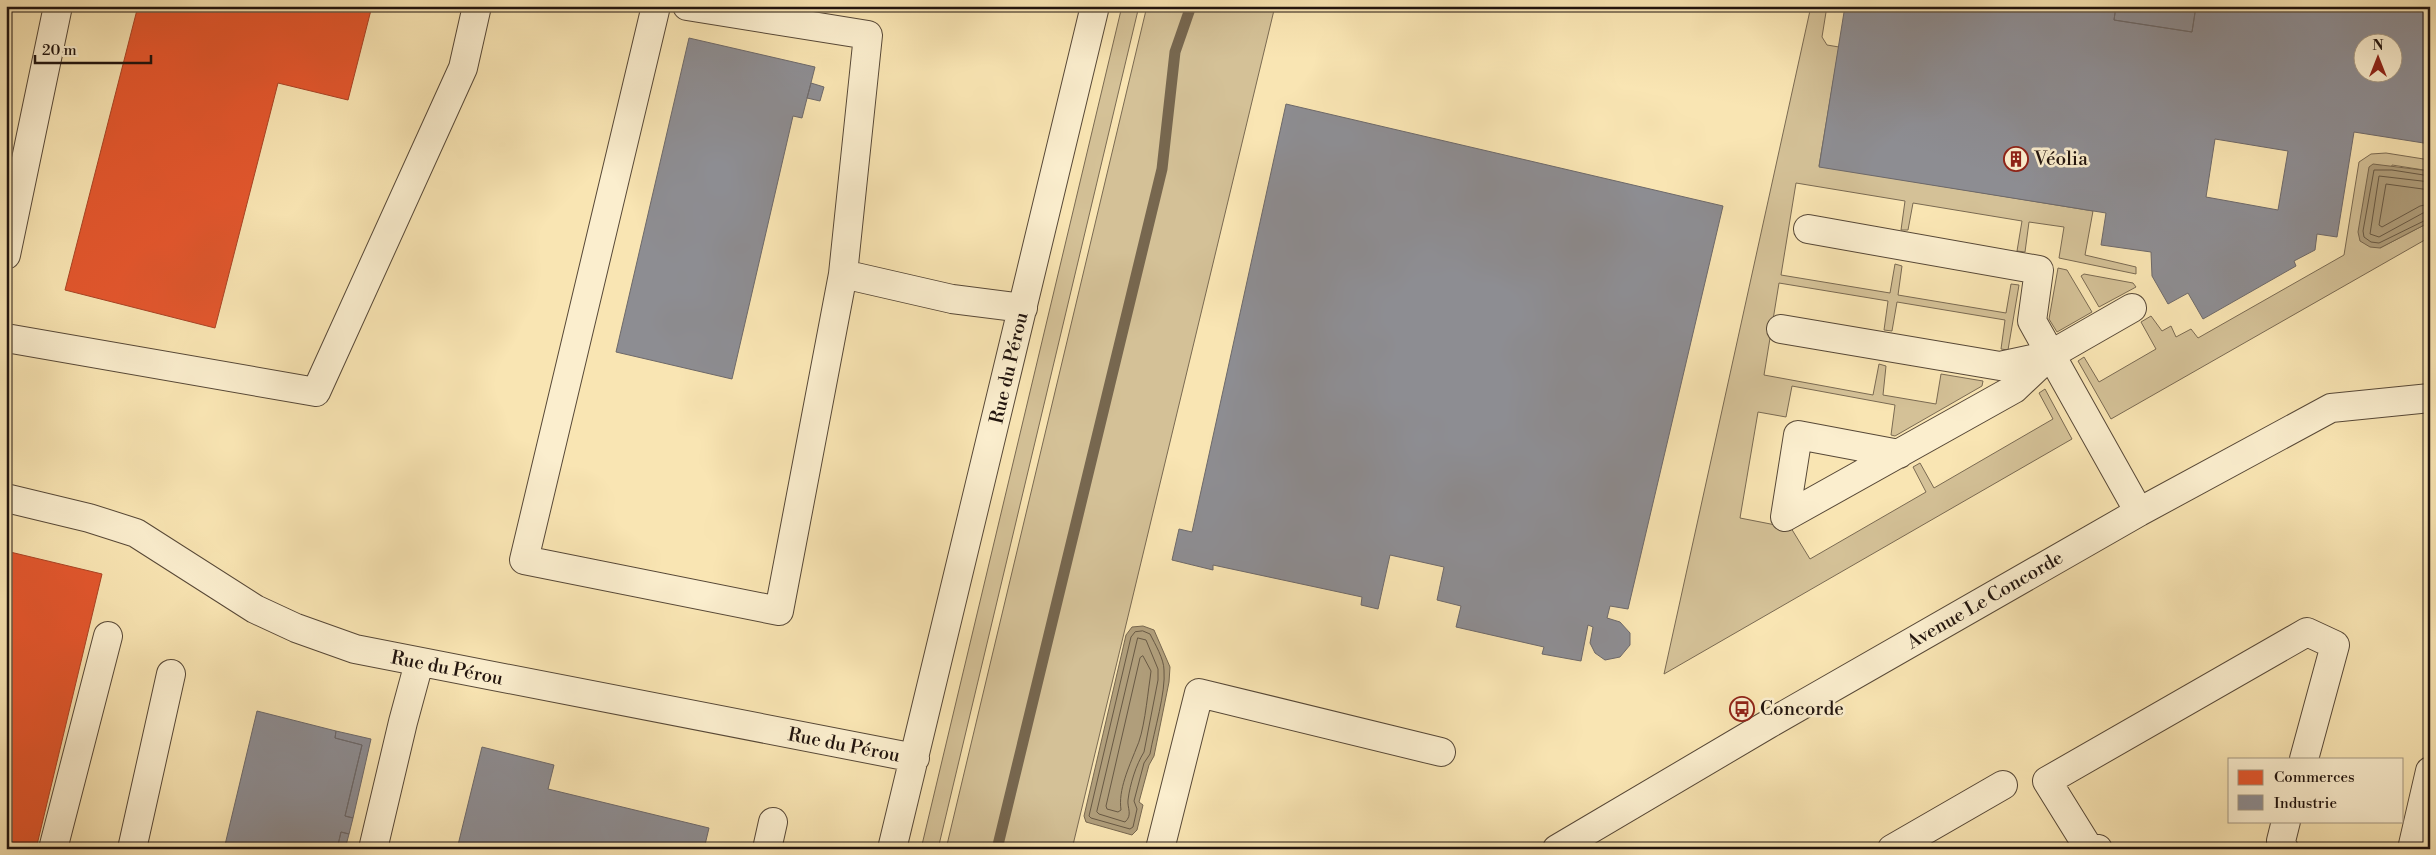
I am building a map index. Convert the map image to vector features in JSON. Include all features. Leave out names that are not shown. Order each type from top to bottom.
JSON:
[{"type":"street","points":[[6,255],[58,6]]},
{"type":"street","points":[[6,338],[316,392],[463,68],[477,6]]},
{"type":"street","points":[[656,6],[524,560],[779,611],[843,274],[868,35],[687,6]]},
{"type":"street","name":"Rue du Pérou","points":[[892,849],[1095,6]]},
{"type":"street","points":[[1808,229],[2039,270],[2032,321],[2139,512]]},
{"type":"street","points":[[843,274],[952,299],[1023,308]]},
{"type":"street","points":[[1899,454],[2014,389],[2050,355],[2132,308]]},
{"type":"street","points":[[1781,329],[2000,366],[2050,355]]},
{"type":"street","name":"Avenue Le Concorde","points":[[1557,849],[1767,725],[2139,512],[2331,408],[2430,398]]},
{"type":"street","name":"Rue du Pérou","points":[[6,498],[89,518],[136,533],[255,609],[296,628],[355,649],[419,663],[915,758]]},
{"type":"street","points":[[2098,849],[2088,847],[2047,781],[2308,632],[2335,646],[2304,758]]},
{"type":"street","points":[[53,849],[108,636]]},
{"type":"street","points":[[373,849],[419,663]]},
{"type":"street","points":[[132,849],[171,674]]},
{"type":"street","points":[[1160,849],[1199,693],[1441,752]]},
{"type":"street","points":[[2412,849],[2430,771]]},
{"type":"street","points":[[1892,849],[2003,785]]},
{"type":"street","points":[[767,849],[773,822]]},
{"type":"shaded area","points":[[1122,6],[1139,6],[938,849],[921,849]]},
{"type":"shaded area","points":[[1147,6],[1275,6],[1072,849],[946,849]]},
{"type":"shaded area","points":[[1811,6],[1827,6],[1822,37],[1827,45],[1839,47],[1819,166],[2093,211],[2085,255],[2136,267],[2136,274],[2059,258],[2064,227],[2029,222],[2025,252],[2017,251],[2022,221],[1913,203],[1908,230],[1901,230],[1905,201],[1796,183],[1781,275],[1890,293],[1895,264],[1902,266],[1898,295],[2006,313],[2011,284],[2019,285],[2008,350],[2001,349],[2005,320],[1897,302],[1892,331],[1884,330],[1888,301],[1779,283],[1764,375],[1873,395],[1879,364],[1886,366],[1883,395],[1936,404],[1941,374],[1983,381],[1982,386],[1895,436],[1891,435],[1895,405],[1792,386],[1786,417],[1758,412],[1740,518],[1791,528],[1810,559],[1926,492],[1913,467],[1920,463],[1934,488],[2053,419],[2039,393],[2045,389],[2072,439],[1664,674]]},
{"type":"shaded area","points":[[2386,153],[2430,160],[2430,171],[2392,165],[2380,248],[2430,222],[2430,237],[2111,419],[2078,361],[2084,357],[2099,382],[2156,349],[2141,322],[2151,316],[2162,331],[2171,326],[2176,337],[2191,329],[2198,338],[2344,255],[2359,162],[2371,154]]},
{"type":"shaded area","points":[[2058,268],[2067,270],[2092,312],[2057,332],[2049,319]]},
{"type":"shaded area","points":[[2084,274],[2133,283],[2136,287],[2099,307],[2081,276]]},
{"type":"water","points":[[2373,164],[2430,171],[2430,222],[2380,248],[2370,247],[2360,241],[2358,232],[2369,167]]},
{"type":"water","points":[[1143,626],[1154,630],[1170,667],[1169,682],[1154,756],[1149,765],[1139,802],[1143,805],[1137,830],[1132,835],[1086,822],[1084,816],[1126,635],[1132,627]]},
{"type":"building: Commerces","points":[[138,6],[372,6],[348,100],[278,83],[215,328],[65,290]]},
{"type":"building: Commerces","points":[[6,551],[102,574],[36,849],[6,849]]},
{"type":"building: Industrie","name":"Véolia","points":[[1845,6],[2116,6],[2114,20],[2192,32],[2196,6],[2430,6],[2430,144],[2354,132],[2337,237],[2317,234],[2315,250],[2294,261],[2296,266],[2203,319],[2188,293],[2168,304],[2152,276],[2151,252],[2101,245],[2106,213],[1819,167]],"holes":[[[2215,139],[2288,151],[2278,210],[2206,197]]]},
{"type":"building: Industrie","points":[[2116,6],[2196,6],[2192,32],[2114,20]]},
{"type":"building: Industrie","points":[[689,38],[815,67],[802,118],[793,116],[732,379],[616,352]]},
{"type":"building: Industrie","points":[[811,83],[824,87],[820,101],[807,98]]},
{"type":"building: Industrie","points":[[1286,104],[1723,206],[1628,609],[1610,606],[1607,618],[1620,622],[1630,633],[1630,645],[1620,657],[1605,660],[1595,653],[1590,643],[1593,627],[1588,625],[1581,661],[1542,654],[1544,647],[1456,627],[1461,606],[1437,600],[1444,567],[1390,555],[1378,609],[1361,605],[1362,597],[1213,565],[1213,570],[1172,560],[1179,529],[1192,532]]},
{"type":"building: Industrie","points":[[257,711],[336,731],[335,738],[362,745],[345,816],[353,818],[349,834],[341,832],[337,849],[224,849]]},
{"type":"building: Industrie","points":[[336,731],[371,739],[353,818],[345,816],[362,745],[335,738]]},
{"type":"building: Industrie","points":[[482,747],[554,765],[548,789],[709,828],[704,849],[457,849]]},
{"type":"building: Industrie","points":[[341,832],[349,834],[345,849],[337,849]]},
{"type":"waterway","points":[[997,849],[1162,169],[1175,52],[1191,6]]},
{"type":"place","name":"Véolia","points":[[2016,159]]},
{"type":"place","name":"Concorde","points":[[1742,709]]}]
